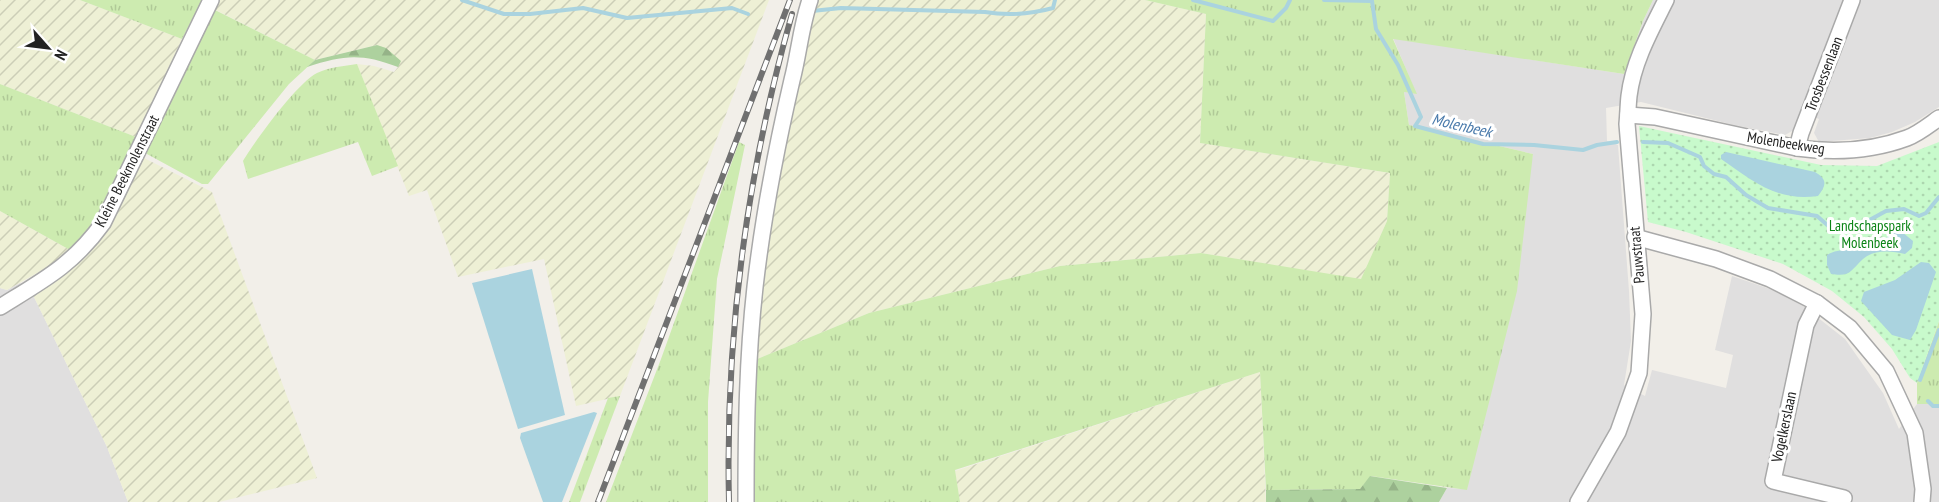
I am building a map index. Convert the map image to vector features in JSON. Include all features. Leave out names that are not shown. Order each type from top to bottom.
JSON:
[{"type":"street","name":"Kleine Beekmolenstraat","points":[[0,307],[65,265],[87,245],[103,223],[211,0]]},
{"type":"street","points":[[746,502],[746,424],[755,287],[777,147],[794,73],[801,29],[810,0]]},
{"type":"street","name":"Pauwstraat","points":[[1578,502],[1617,432],[1639,372],[1643,314],[1635,237],[1628,116],[1629,95],[1634,74],[1650,32],[1666,0]]},
{"type":"street","name":"Trosbessenlaan","points":[[1797,148],[1852,0]]},
{"type":"street","name":"Molenbeekweg","points":[[1628,116],[1655,117],[1821,152],[1867,149],[1909,138],[1939,118]]},
{"type":"street","points":[[1635,237],[1716,259],[1770,279],[1817,303],[1850,328],[1886,371],[1915,433],[1923,489],[1922,502]]},
{"type":"street","name":"Vogelkerslaan","points":[[1817,303],[1806,326],[1773,481],[1844,498]]},
{"type":"shaded area","points":[[1653,0],[1939,0],[1939,107],[1915,122],[1892,132],[1870,138],[1819,142],[1814,133],[1819,119],[1802,112],[1794,130],[1785,135],[1641,102],[1606,108],[1607,141],[1618,145],[1629,291],[1631,341],[1624,385],[1645,396],[1652,370],[1726,388],[1733,355],[1715,350],[1732,276],[1770,289],[1803,306],[1845,339],[1883,393],[1899,429],[1917,404],[1939,404],[1939,502],[1439,502],[1447,488],[1467,489],[1533,154],[1409,125],[1404,92],[1416,93],[1393,38],[1624,74]]},
{"type":"shaded area","points":[[20,283],[33,295],[107,447],[128,502],[0,502],[0,288],[7,290]]},
{"type":"green space","points":[[0,0],[80,0],[182,39],[136,137],[0,84]]},
{"type":"green space","points":[[80,0],[202,0],[182,39]]},
{"type":"green space","points":[[218,0],[769,0],[620,396],[576,406],[544,259],[458,277],[427,190],[409,196],[357,64],[394,72],[398,67],[377,45],[315,60],[214,9]]},
{"type":"green space","points":[[812,0],[1145,0],[1206,14],[1200,143],[1390,173],[1387,221],[1361,280],[1201,253],[1060,266],[869,313],[750,362],[758,285]]},
{"type":"green space","points":[[1145,0],[1653,0],[1624,74],[1393,39],[1417,94],[1404,92],[1409,125],[1533,154],[1517,291],[1467,490],[1371,476],[1360,489],[1266,490],[1260,372],[955,470],[960,502],[749,502],[750,362],[869,313],[1060,266],[1201,253],[1361,279],[1387,221],[1390,173],[1200,143],[1206,14]]},
{"type":"green space","points":[[213,9],[315,60],[289,84],[208,184],[202,184],[147,154],[143,149]]},
{"type":"green space","points":[[377,45],[386,48],[401,61],[398,67],[373,59],[352,57],[307,67],[315,60]]},
{"type":"green space","points":[[357,64],[398,166],[372,176],[358,142],[248,179],[243,161],[266,127],[299,88],[317,73]]},
{"type":"green space","points":[[0,84],[136,137],[88,233],[70,250],[0,211]]},
{"type":"green space","name":"Landschapspark Molenbeek","points":[[1639,126],[1821,165],[1877,166],[1939,142],[1939,321],[1917,383],[1910,378],[1892,349],[1864,317],[1832,291],[1783,264],[1648,222]]},
{"type":"green space","points":[[739,142],[745,145],[717,279],[708,402],[708,502],[606,502],[661,359]]},
{"type":"green space","points":[[140,156],[212,192],[317,478],[219,502],[128,502],[107,447],[33,295],[62,276],[88,254]]},
{"type":"green space","points":[[0,211],[70,250],[48,267],[7,290],[0,288]]},
{"type":"green space","points":[[1939,321],[1939,404],[1917,404],[1917,383]]},
{"type":"green space","points":[[1260,372],[1266,502],[960,502],[955,471]]},
{"type":"green space","points":[[620,396],[580,502],[569,502],[608,398]]},
{"type":"green space","points":[[1370,476],[1447,488],[1439,502],[1266,502],[1266,490],[1360,489]]},
{"type":"water","points":[[1726,152],[1815,172],[1824,180],[1823,189],[1818,196],[1803,197],[1778,193],[1755,182],[1721,159],[1721,155]]},
{"type":"water","points":[[1902,232],[1913,241],[1912,248],[1905,254],[1878,252],[1863,259],[1846,274],[1831,274],[1827,265],[1827,255],[1840,250],[1872,249],[1891,233]]},
{"type":"water","points":[[1921,262],[1929,263],[1936,272],[1916,330],[1910,340],[1892,335],[1861,301],[1864,292],[1895,280]]},
{"type":"water","points":[[532,269],[565,415],[518,429],[472,283]]},
{"type":"water","points":[[597,413],[562,502],[543,502],[520,438],[521,433]]},
{"type":"waterway","points":[[462,0],[504,14],[530,14],[583,8],[627,18],[732,8],[748,14]]},
{"type":"waterway","points":[[812,11],[841,8],[1019,14],[1053,8],[1055,0]]},
{"type":"waterway","name":"Molenbeek","points":[[1193,0],[1273,21],[1286,8],[1290,0]]},
{"type":"waterway","name":"Molenbeek","points":[[1324,0],[1372,1],[1376,29],[1398,65],[1421,117],[1415,126],[1483,144],[1534,145],[1583,150],[1617,142]]},
{"type":"waterway","name":"Molenbeek","points":[[1643,142],[1668,143],[1700,157],[1704,166],[1714,174],[1726,177],[1746,195],[1768,208],[1817,216],[1833,230],[1853,229],[1886,211],[1904,209],[1919,216],[1926,213],[1939,197]]},
{"type":"waterway","points":[[1920,380],[1939,330]]},
{"type":"waterway","points":[[1928,401],[1933,406],[1939,406]]},
{"type":"railway","points":[[598,502],[790,0]]},
{"type":"railway","points":[[729,502],[731,379],[742,256],[763,134],[792,14]]}]
